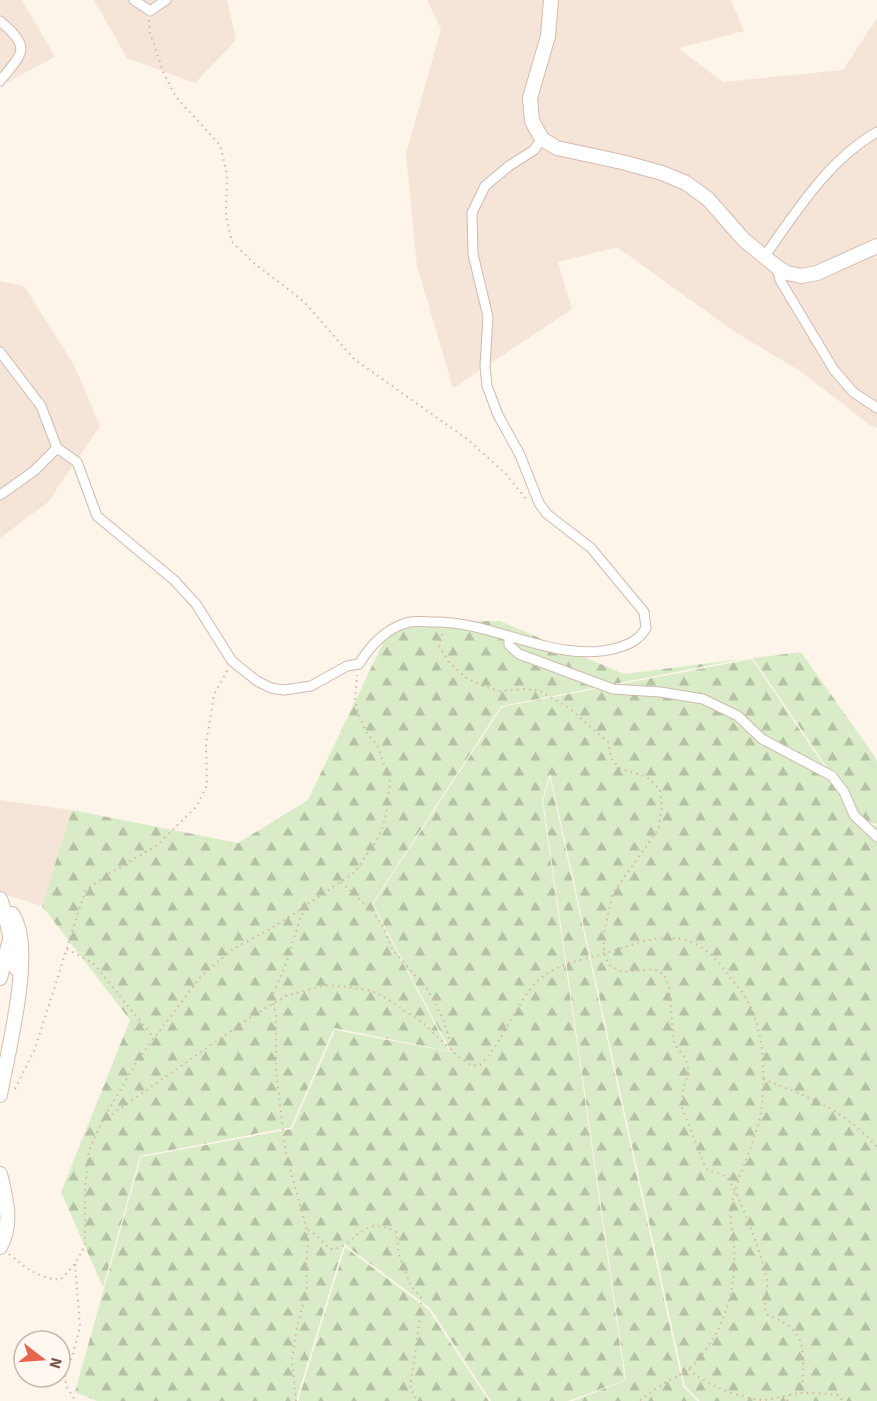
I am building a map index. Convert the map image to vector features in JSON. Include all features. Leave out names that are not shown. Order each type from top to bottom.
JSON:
[{"type":"street","points":[[134,0],[150,11],[166,0]]},
{"type":"street","points":[[551,0],[548,36],[530,98],[532,120],[542,139],[557,148],[632,165],[686,183],[708,199],[736,233],[764,257],[777,267],[794,275],[810,275],[877,246]]},
{"type":"street","points":[[0,21],[11,30],[21,47],[16,64],[0,81]]},
{"type":"street","points":[[764,257],[798,208],[826,174],[861,141],[877,132]]},
{"type":"street","points":[[0,352],[41,406],[57,448],[77,462],[97,516],[174,580],[196,604],[232,661],[257,681],[271,688],[284,690],[311,686],[347,666],[359,664],[368,650],[394,629],[408,622],[444,622],[476,626],[565,649],[600,652],[627,645],[640,638],[646,628],[644,612],[591,548],[548,514],[539,503],[524,462],[498,415],[487,386],[485,366],[488,317],[473,254],[472,213],[485,186],[509,166],[534,150],[542,139]]},
{"type":"street","points":[[777,267],[780,280],[834,370],[853,392],[877,408]]},
{"type":"street","points":[[0,495],[34,471],[57,448]]},
{"type":"street","points":[[508,636],[509,645],[519,654],[584,680],[613,688],[703,699],[738,716],[762,739],[832,776],[844,792],[854,815],[877,837]]},
{"type":"street","points":[[0,887],[17,972],[18,997],[6,1093]]},
{"type":"street","points":[[0,899],[7,915],[9,937],[0,978]]},
{"type":"street","points":[[0,1174],[7,1201],[8,1225],[1,1246]]},
{"type":"path","points":[[150,11],[150,33],[164,74],[176,97],[220,145],[227,174],[226,216],[232,242],[255,264],[298,297],[354,359],[467,439],[506,474],[531,504],[539,503]]},
{"type":"path","points":[[444,622],[439,646],[450,662],[465,677],[500,691],[538,690],[559,702],[608,742],[611,758],[619,768],[647,777],[660,790],[662,807],[659,828],[613,893],[604,932],[604,953],[609,965],[622,972],[654,969],[664,974],[669,987],[674,1044],[686,1059],[689,1072],[683,1089],[681,1108],[705,1169],[725,1176],[736,1192],[753,1234],[767,1282],[764,1304],[766,1314],[794,1329],[803,1347],[802,1393]]},
{"type":"path","points":[[6,1093],[19,1083],[34,1048],[85,891],[105,876],[156,846],[197,806],[207,785],[206,744],[214,695],[232,661]]},
{"type":"path","points":[[1,1246],[25,1268],[42,1277],[60,1280],[75,1264],[85,1245],[85,1188],[89,1151],[102,1121],[154,1038],[202,975],[233,949],[272,928],[355,873],[375,843],[382,830],[390,781],[377,745],[366,732],[355,701],[359,664]]},
{"type":"path","points":[[341,882],[374,913],[384,928],[392,949],[428,990],[442,1017],[449,1037],[449,1047]]},
{"type":"path","points":[[296,1401],[292,1361],[297,1327],[307,1289],[308,1244],[284,1136],[276,1071],[277,1047],[272,996],[287,961],[300,919],[309,904]]},
{"type":"path","points":[[102,1121],[286,996],[326,985],[340,985],[372,991],[410,1013],[435,1032],[471,1066],[480,1065],[492,1053],[524,1000],[546,974],[576,960],[634,944],[668,938],[684,940],[712,953],[747,1000],[758,1031],[763,1079],[762,1106],[756,1134],[731,1213],[735,1264],[731,1297],[704,1353],[688,1370],[639,1401]]},
{"type":"path","points":[[67,948],[93,963],[154,1038]]},
{"type":"path","points":[[763,1079],[836,1110],[861,1129],[877,1147]]},
{"type":"path","points":[[306,1230],[315,1234],[330,1249],[336,1250],[364,1229],[383,1225],[396,1232],[399,1255],[411,1286],[421,1297],[421,1312],[410,1388],[416,1398],[415,1401]]},
{"type":"path","points":[[75,1264],[80,1327],[72,1357],[65,1372],[66,1386],[76,1401]]},
{"type":"path","points":[[688,1370],[711,1384],[764,1400],[802,1393],[838,1395],[843,1401]]},
{"type":"path","points":[[787,1401],[790,1395]]},
{"type":"shaded area","points":[[0,0],[22,0],[55,57],[0,86]]},
{"type":"shaded area","points":[[94,0],[227,0],[236,40],[195,83],[127,58]]},
{"type":"shaded area","points":[[427,0],[731,0],[744,31],[678,48],[723,82],[843,70],[877,18],[877,428],[800,371],[735,332],[617,247],[558,262],[572,309],[453,388],[417,266],[406,154],[441,29]]},
{"type":"shaded area","points":[[0,281],[24,286],[74,365],[100,426],[48,502],[0,538]]},
{"type":"shaded area","points":[[0,800],[72,810],[42,906],[0,893]]},
{"type":"green space","points":[[500,621],[624,674],[742,659],[501,706],[372,904],[449,1051],[334,1028],[291,1127],[140,1156],[103,1287],[61,1192],[130,1020],[42,906],[72,810],[238,843],[308,800],[393,622]]},
{"type":"green space","points":[[801,652],[875,757],[877,762],[877,824],[864,822],[753,658]]},
{"type":"green space","points":[[752,659],[863,824],[877,826],[877,1401],[700,1401],[685,1386],[550,773],[542,800],[625,1380],[568,1401],[491,1401],[430,1308],[344,1244],[296,1401],[97,1401],[75,1392],[141,1157],[292,1129],[335,1030],[451,1052],[373,904],[502,707]]},
{"type":"green space","points":[[550,778],[683,1386],[697,1401],[573,1401],[626,1380],[543,800]]},
{"type":"green space","points":[[345,1247],[428,1309],[489,1401],[298,1401]]}]
